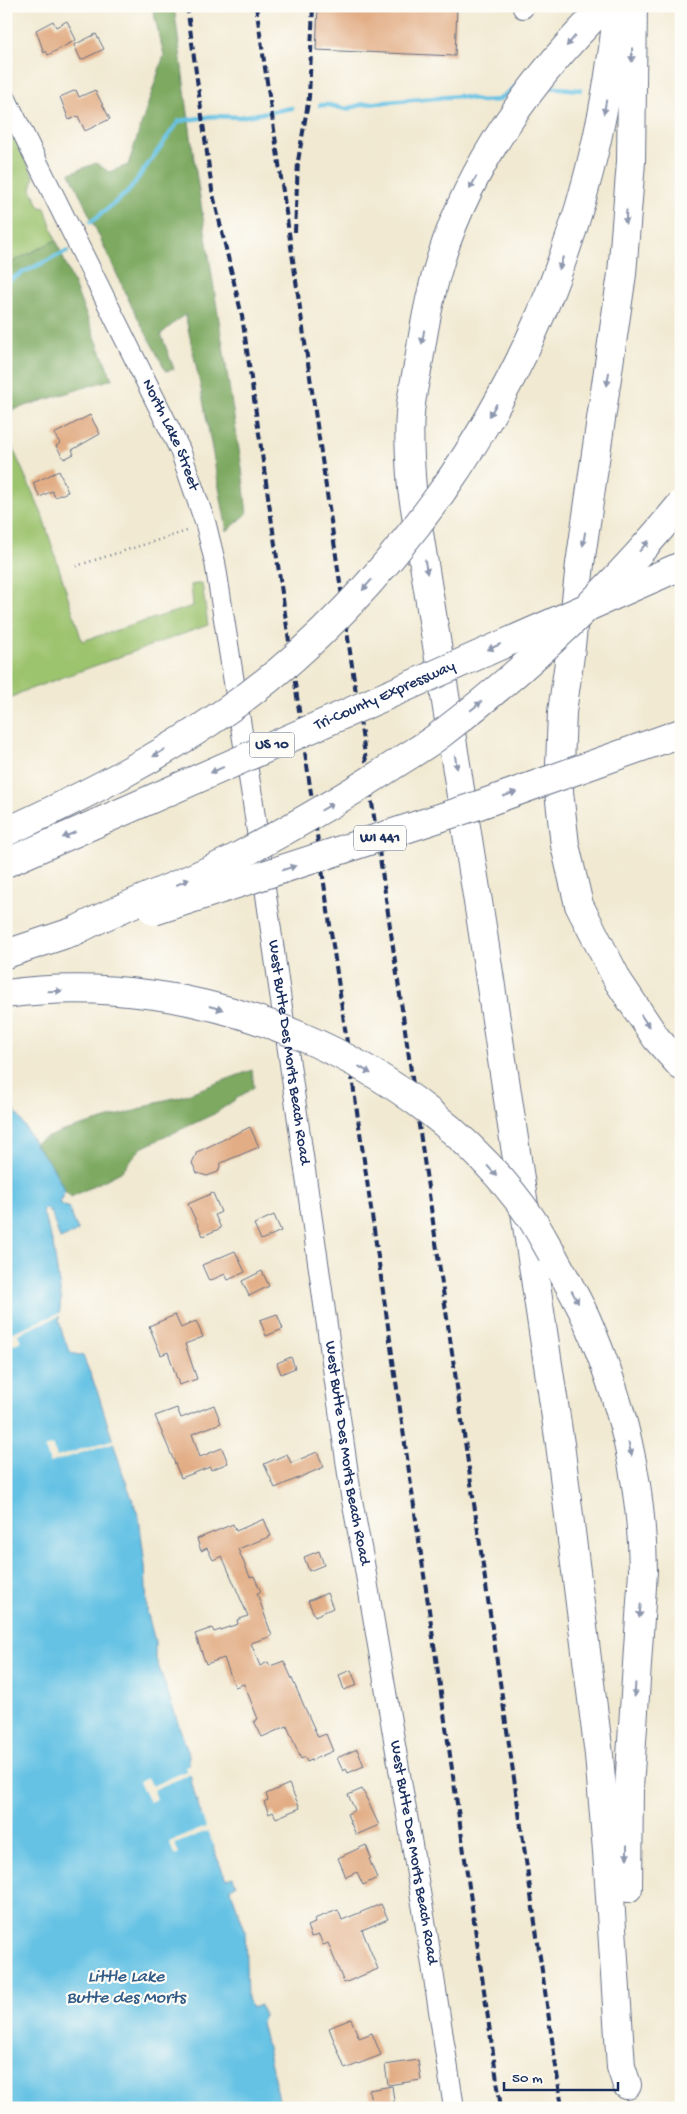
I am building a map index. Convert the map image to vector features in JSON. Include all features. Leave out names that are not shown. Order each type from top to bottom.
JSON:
[{"type":"highway","points":[[605,6],[580,30],[549,68],[496,140],[454,223],[432,292],[410,413],[410,455],[412,489],[429,585],[560,1444],[599,1755],[621,2067],[628,2096]]},
{"type":"highway","points":[[6,832],[120,777],[202,727],[247,696],[311,641],[361,592],[400,547],[441,493],[507,387],[529,344],[553,288],[595,152],[612,59],[618,6]]},
{"type":"highway","points":[[634,6],[631,162],[622,274],[580,564],[562,712],[559,792],[565,845],[579,905],[618,981],[656,1038],[681,1066]]},
{"type":"highway","points":[[75,931],[110,912],[172,887],[266,841],[356,790],[440,735],[521,668],[605,590],[681,504]]},
{"type":"highway","name":"Tri-County Expressway","points":[[6,863],[681,566]]},
{"type":"highway","name":"WI 441","points":[[6,954],[75,931],[122,922],[344,850],[566,776],[681,733]]},
{"type":"highway","points":[[6,994],[80,990],[126,992],[172,998],[277,1026],[320,1045],[405,1095],[464,1142],[509,1190],[531,1219],[552,1254],[585,1316],[615,1392],[632,1457],[642,1544],[642,1594],[637,1641],[627,1841],[632,2066],[628,2096]]},
{"type":"street","name":"North Lake Street","points":[[6,99],[180,450],[206,525],[221,598],[252,796]]},
{"type":"street","name":"West Butte Des Morts Beach Road","points":[[252,796],[351,1495],[428,1939],[454,2108]]},
{"type":"path","points":[[76,566],[206,525]]},
{"type":"green space","points":[[152,6],[174,6],[194,159],[242,469],[247,514],[227,531],[185,314],[161,334],[174,369],[166,371],[132,307],[70,173],[96,163],[109,172],[128,165],[164,55]]},
{"type":"green space","points":[[6,122],[34,177],[31,189],[40,207],[45,208],[56,240],[6,265]]},
{"type":"green space","points":[[56,240],[112,379],[6,412],[6,265]]},
{"type":"green space","points":[[6,433],[42,514],[82,641],[193,606],[191,585],[202,583],[208,625],[22,692],[6,700]]},
{"type":"green space","points":[[252,1070],[254,1087],[214,1114],[141,1148],[121,1172],[71,1197],[65,1191],[52,1166],[34,1143],[60,1132],[138,1110],[156,1102],[179,1097]]},
{"type":"water","name":"Little Lake Butte des Morts","points":[[6,1100],[16,1112],[36,1146],[52,1166],[65,1191],[59,1203],[69,1208],[78,1231],[60,1239],[52,1215],[48,1209],[42,1210],[53,1244],[61,1297],[59,1320],[63,1336],[71,1353],[83,1356],[98,1393],[122,1471],[139,1518],[145,1565],[147,1611],[155,1642],[155,1656],[189,1755],[189,1767],[194,1791],[201,1814],[215,1847],[213,1848],[226,1879],[233,1877],[236,1885],[230,1888],[245,1930],[247,1999],[252,2008],[260,2005],[263,2015],[261,2022],[281,2108],[6,2108]]},
{"type":"pier","points":[[62,1312],[62,1315],[18,1334],[21,1341],[13,1345],[8,1334]]},
{"type":"pier","points":[[114,1439],[115,1442],[50,1463],[45,1448],[52,1445],[57,1457]]},
{"type":"pier","points":[[192,1763],[193,1773],[153,1790],[157,1799],[149,1802],[139,1782],[147,1778],[152,1786],[186,1771],[185,1766]]},
{"type":"pier","points":[[204,1814],[217,1847],[215,1848],[207,1831],[175,1844],[179,1854],[175,1856],[169,1842],[206,1827],[201,1815]]},
{"type":"building","points":[[318,6],[457,6],[455,56],[316,50]]},
{"type":"building","points":[[53,21],[56,27],[67,21],[76,40],[48,55],[46,51],[44,53],[36,30]]},
{"type":"building","points":[[96,34],[104,49],[81,60],[74,45]]},
{"type":"building","points":[[76,90],[79,97],[95,90],[110,119],[85,131],[78,116],[69,120],[60,97]]},
{"type":"building","points":[[90,415],[100,434],[72,450],[74,454],[64,459],[56,446],[60,443],[54,434]]},
{"type":"building","points":[[59,471],[68,492],[55,497],[52,491],[40,497],[33,483]]},
{"type":"building","points":[[250,1127],[259,1147],[221,1163],[218,1172],[207,1176],[197,1173],[192,1163],[197,1152]]},
{"type":"building","points":[[213,1193],[221,1212],[215,1215],[221,1228],[203,1236],[188,1204]]},
{"type":"building","points":[[274,1215],[281,1231],[261,1240],[254,1224]]},
{"type":"building","points":[[235,1251],[245,1272],[228,1280],[225,1274],[209,1281],[202,1265]]},
{"type":"building","points":[[262,1271],[269,1286],[249,1296],[242,1281]]},
{"type":"building","points":[[277,1314],[283,1329],[266,1336],[260,1320]]},
{"type":"building","points":[[175,1315],[181,1328],[196,1321],[203,1337],[185,1344],[197,1379],[179,1385],[168,1352],[161,1355],[149,1326]]},
{"type":"building","points":[[291,1357],[295,1368],[281,1374],[277,1363]]},
{"type":"building","points":[[214,1405],[221,1423],[192,1434],[200,1457],[222,1448],[228,1463],[211,1470],[210,1467],[181,1478],[155,1416],[177,1408],[181,1418]]},
{"type":"building","points":[[317,1452],[324,1467],[275,1488],[264,1464],[287,1454],[291,1463]]},
{"type":"building","points":[[264,1519],[271,1536],[238,1549],[250,1577],[254,1576],[261,1592],[257,1593],[272,1636],[251,1643],[260,1666],[268,1662],[270,1666],[284,1661],[318,1737],[326,1734],[333,1751],[307,1762],[305,1757],[301,1759],[287,1726],[262,1737],[254,1721],[258,1719],[244,1684],[235,1687],[224,1658],[206,1664],[195,1634],[212,1628],[214,1632],[238,1624],[237,1620],[248,1616],[222,1556],[213,1560],[207,1548],[201,1551],[197,1539],[233,1524],[236,1531]]},
{"type":"building","points":[[319,1551],[324,1565],[309,1571],[304,1557]]},
{"type":"building","points":[[327,1593],[333,1608],[315,1616],[308,1601]]},
{"type":"building","points":[[351,1670],[357,1685],[344,1690],[339,1675]]},
{"type":"building","points":[[357,1749],[364,1766],[348,1773],[346,1769],[343,1771],[337,1758]]},
{"type":"building","points":[[289,1784],[300,1808],[276,1818],[273,1812],[269,1814],[264,1802],[268,1800],[266,1794]]},
{"type":"building","points":[[362,1789],[379,1825],[356,1835],[347,1814],[355,1810],[348,1795]]},
{"type":"building","points":[[366,1845],[371,1858],[369,1859],[377,1878],[363,1885],[357,1872],[346,1877],[338,1858]]},
{"type":"building","points":[[381,1904],[388,1919],[362,1930],[378,1969],[344,1983],[328,1943],[323,1945],[319,1935],[311,1937],[307,1926],[315,1923],[314,1919],[338,1910],[342,1920]]},
{"type":"building","points":[[351,2019],[359,2038],[372,2033],[381,2055],[345,2069],[329,2028]]},
{"type":"building","points":[[418,2060],[421,2080],[388,2085],[385,2065]]},
{"type":"building","points":[[392,2086],[395,2108],[372,2108],[369,2090]]},
{"type":"waterway","points":[[320,105],[346,109],[364,104],[459,96],[482,101],[498,100],[516,86],[522,86]]},
{"type":"waterway","points":[[547,87],[580,90]]},
{"type":"waterway","points":[[91,222],[128,192],[179,121],[214,116],[240,117],[292,108]]},
{"type":"waterway","points":[[6,282],[67,251]]},
{"type":"railway","points":[[187,6],[212,190],[242,316],[501,2108]]},
{"type":"railway","points":[[256,6],[562,2108]]},
{"type":"railway","points":[[295,232],[298,161],[309,97],[313,6]]}]
